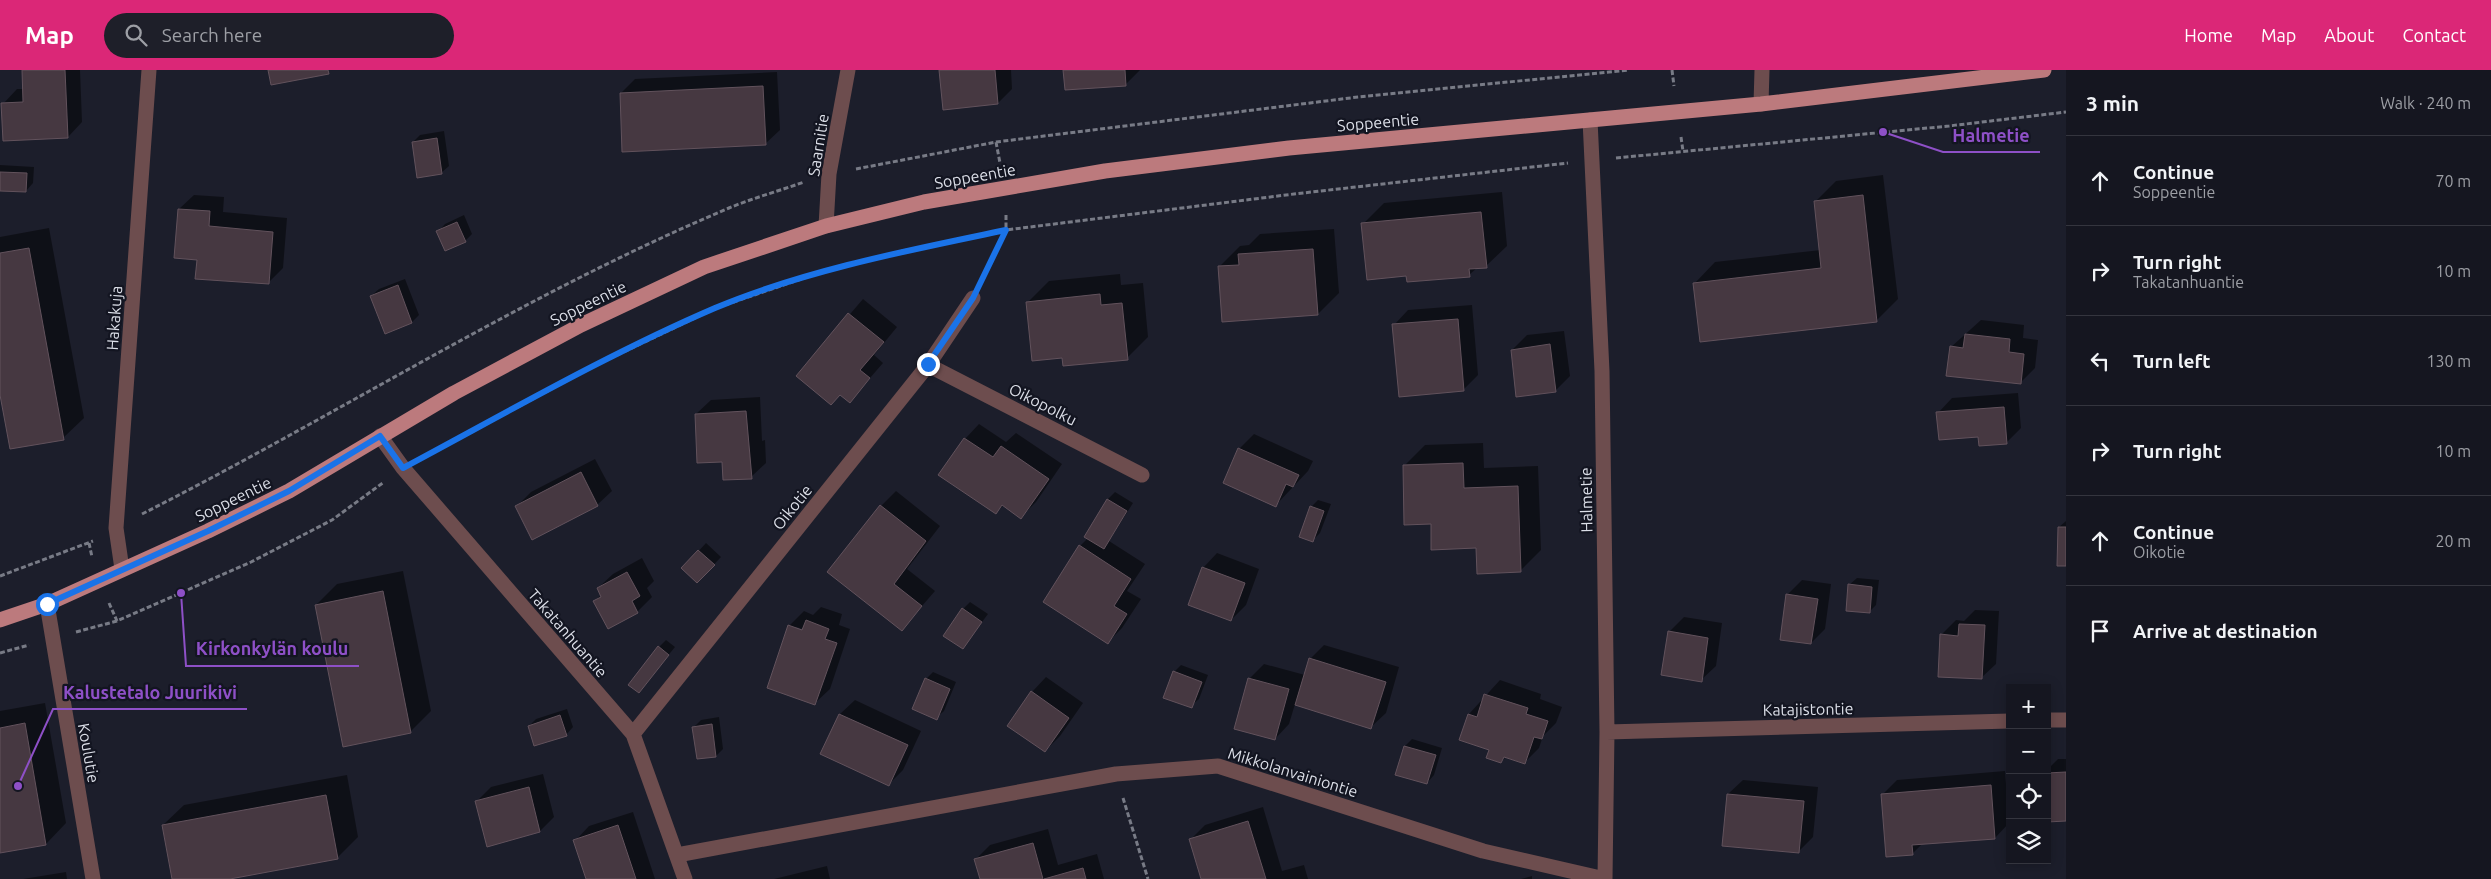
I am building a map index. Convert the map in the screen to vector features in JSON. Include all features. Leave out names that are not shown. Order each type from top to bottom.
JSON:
[{"type":"main road","name":"Soppeentie","points":[[0,620],[47,604],[208,531],[289,491],[380,436],[581,325],[704,267],[826,226],[924,202],[1105,171],[1289,148],[1762,104],[2044,70]]},
{"type":"street","name":"Hakakuja","points":[[122,569],[116,528],[149,70]]},
{"type":"street","name":"Saarnitie","points":[[826,226],[830,174],[848,70]]},
{"type":"street","points":[[1762,70],[1762,104]]},
{"type":"street","name":"Halmetie","points":[[1590,120],[1602,371],[1607,732],[1605,879]]},
{"type":"street","name":"Oikotie","points":[[633,734],[928,364],[973,298]]},
{"type":"street","name":"Oikopolku","points":[[928,364],[1142,475]]},
{"type":"street","name":"Takatanhuantie","points":[[380,436],[403,468],[633,734],[686,879]]},
{"type":"street","name":"Koulutie","points":[[47,604],[51,638],[93,879]]},
{"type":"street","points":[[2051,720],[2066,720]]},
{"type":"street","name":"Katajistontie","points":[[1607,732],[2006,721]]},
{"type":"street","name":"Mikkolanvainiontie","points":[[677,855],[1116,774],[1218,766],[1483,850],[1605,879]]},
{"type":"path","points":[[0,653],[117,621],[251,562],[332,520],[403,468],[592,367],[716,308],[813,275],[903,252],[1006,230],[1284,195],[2066,112]]},
{"type":"path","points":[[973,298],[1006,230]]},
{"type":"path","points":[[1116,774],[1148,879]]},
{"type":"building","points":[[22,70],[65,70],[68,138],[3,141],[1,103],[23,102]]},
{"type":"building","points":[[268,70],[328,70],[329,74],[271,85]]},
{"type":"building","points":[[939,70],[995,70],[998,104],[943,110]]},
{"type":"building","points":[[1063,70],[1125,70],[1126,86],[1065,90]]},
{"type":"building","points":[[763,86],[766,145],[622,152],[620,93]]},
{"type":"building","points":[[437,138],[442,174],[417,178],[412,142]]},
{"type":"building","points":[[0,172],[27,173],[26,192],[0,191]]},
{"type":"building","points":[[1863,195],[1877,322],[1700,342],[1693,283],[1821,268],[1814,201]]},
{"type":"building","points":[[178,209],[210,211],[209,226],[273,232],[269,284],[195,279],[197,260],[174,258]]},
{"type":"building","points":[[1481,212],[1487,268],[1469,269],[1470,277],[1407,282],[1406,276],[1367,280],[1361,223]]},
{"type":"building","points":[[457,222],[466,242],[445,251],[436,231]]},
{"type":"building","points":[[29,248],[64,440],[10,449],[0,395],[0,253]]},
{"type":"building","points":[[1313,249],[1318,315],[1222,322],[1218,266],[1239,265],[1238,254]]},
{"type":"building","points":[[398,285],[412,323],[385,334],[370,296]]},
{"type":"building","points":[[1100,294],[1101,305],[1122,303],[1128,360],[1063,366],[1062,358],[1032,361],[1026,302]]},
{"type":"building","points":[[848,313],[884,342],[860,370],[870,378],[850,403],[840,395],[831,405],[796,376]]},
{"type":"building","points":[[1458,319],[1464,391],[1399,397],[1392,324]]},
{"type":"building","points":[[1965,334],[2010,339],[2009,352],[2024,354],[2021,384],[1946,376],[1950,346],[1963,348]]},
{"type":"building","points":[[1550,344],[1556,392],[1516,397],[1511,350]]},
{"type":"building","points":[[2004,407],[2007,444],[1979,446],[1978,437],[1939,440],[1936,412]]},
{"type":"building","points":[[746,411],[752,479],[723,480],[722,462],[697,463],[695,414]]},
{"type":"building","points":[[964,438],[993,457],[1001,446],[1049,479],[1021,519],[1002,505],[996,514],[938,475]]},
{"type":"building","points":[[1238,448],[1299,475],[1293,487],[1286,484],[1276,507],[1223,483]]},
{"type":"building","points":[[1463,463],[1464,488],[1518,486],[1521,572],[1477,574],[1476,548],[1431,550],[1431,524],[1404,525],[1403,465]]},
{"type":"building","points":[[581,472],[598,506],[532,540],[515,506]]},
{"type":"building","points":[[1107,499],[1127,511],[1104,549],[1084,537]]},
{"type":"building","points":[[880,505],[926,541],[894,584],[922,606],[902,631],[827,572]]},
{"type":"building","points":[[1310,506],[1324,511],[1313,542],[1299,537]]},
{"type":"building","points":[[2058,527],[2066,527],[2066,566],[2057,566]]},
{"type":"building","points":[[1079,545],[1131,579],[1114,606],[1127,614],[1108,644],[1043,602]]},
{"type":"building","points":[[698,550],[715,565],[697,583],[681,568]]},
{"type":"building","points":[[1202,567],[1245,583],[1231,621],[1188,605]]},
{"type":"building","points":[[627,572],[640,596],[632,601],[638,613],[608,629],[593,601],[601,597],[597,588]]},
{"type":"building","points":[[1848,584],[1872,587],[1870,613],[1846,611]]},
{"type":"building","points":[[383,591],[411,733],[343,747],[315,605]]},
{"type":"building","points":[[1786,594],[1818,599],[1811,644],[1780,640]]},
{"type":"building","points":[[962,608],[982,622],[963,649],[943,636]]},
{"type":"building","points":[[806,620],[829,629],[825,639],[837,643],[815,705],[767,688],[788,625],[802,630]]},
{"type":"building","points":[[1959,624],[1985,625],[1982,679],[1938,677],[1940,634],[1958,636]]},
{"type":"building","points":[[1668,631],[1708,638],[1702,682],[1661,675]]},
{"type":"building","points":[[658,646],[669,655],[639,693],[628,685]]},
{"type":"building","points":[[1309,658],[1386,682],[1371,729],[1295,705]]},
{"type":"building","points":[[1173,671],[1202,682],[1192,708],[1163,698]]},
{"type":"building","points":[[925,678],[950,689],[937,720],[912,709]]},
{"type":"building","points":[[1248,678],[1289,689],[1275,740],[1234,729]]},
{"type":"building","points":[[1031,691],[1069,718],[1045,752],[1007,726]]},
{"type":"building","points":[[1484,694],[1528,708],[1526,714],[1548,721],[1542,739],[1534,737],[1525,764],[1504,757],[1501,763],[1486,758],[1489,750],[1459,740],[1468,714],[1477,717]]},
{"type":"building","points":[[839,714],[908,745],[889,786],[820,754]]},
{"type":"building","points":[[560,715],[567,736],[534,746],[528,726]]},
{"type":"building","points":[[25,723],[46,845],[0,853],[0,728]]},
{"type":"building","points":[[712,724],[716,757],[697,759],[692,727]]},
{"type":"building","points":[[1404,746],[1436,755],[1427,784],[1395,775]]},
{"type":"building","points":[[2066,772],[2066,821],[2051,822],[2051,773]]},
{"type":"building","points":[[1991,785],[1995,839],[1912,845],[1913,855],[1886,857],[1881,794]]},
{"type":"building","points":[[529,787],[540,832],[487,847],[475,801]]},
{"type":"building","points":[[1727,794],[1804,801],[1799,853],[1722,846]]},
{"type":"building","points":[[326,795],[338,859],[230,879],[172,879],[162,825]]},
{"type":"building","points":[[1248,821],[1266,879],[1201,879],[1189,839]]},
{"type":"building","points":[[618,825],[636,879],[586,879],[573,840]]},
{"type":"building","points":[[1033,843],[1043,879],[980,879],[974,859]]},
{"type":"building","points":[[1083,868],[1086,879],[1044,879]]},
{"type":"place","name":"Halmetie","points":[[1883,132]]},
{"type":"place","name":"Kirkonkylän koulu","points":[[181,593]]},
{"type":"place","name":"Kalustetalo Juurikivi","points":[[18,786]]},
{"type":"route","points":[[47,604],[208,531],[289,491],[380,436],[403,468],[592,367],[716,308],[813,275],[903,252],[1006,230],[973,298],[928,364]]}]
